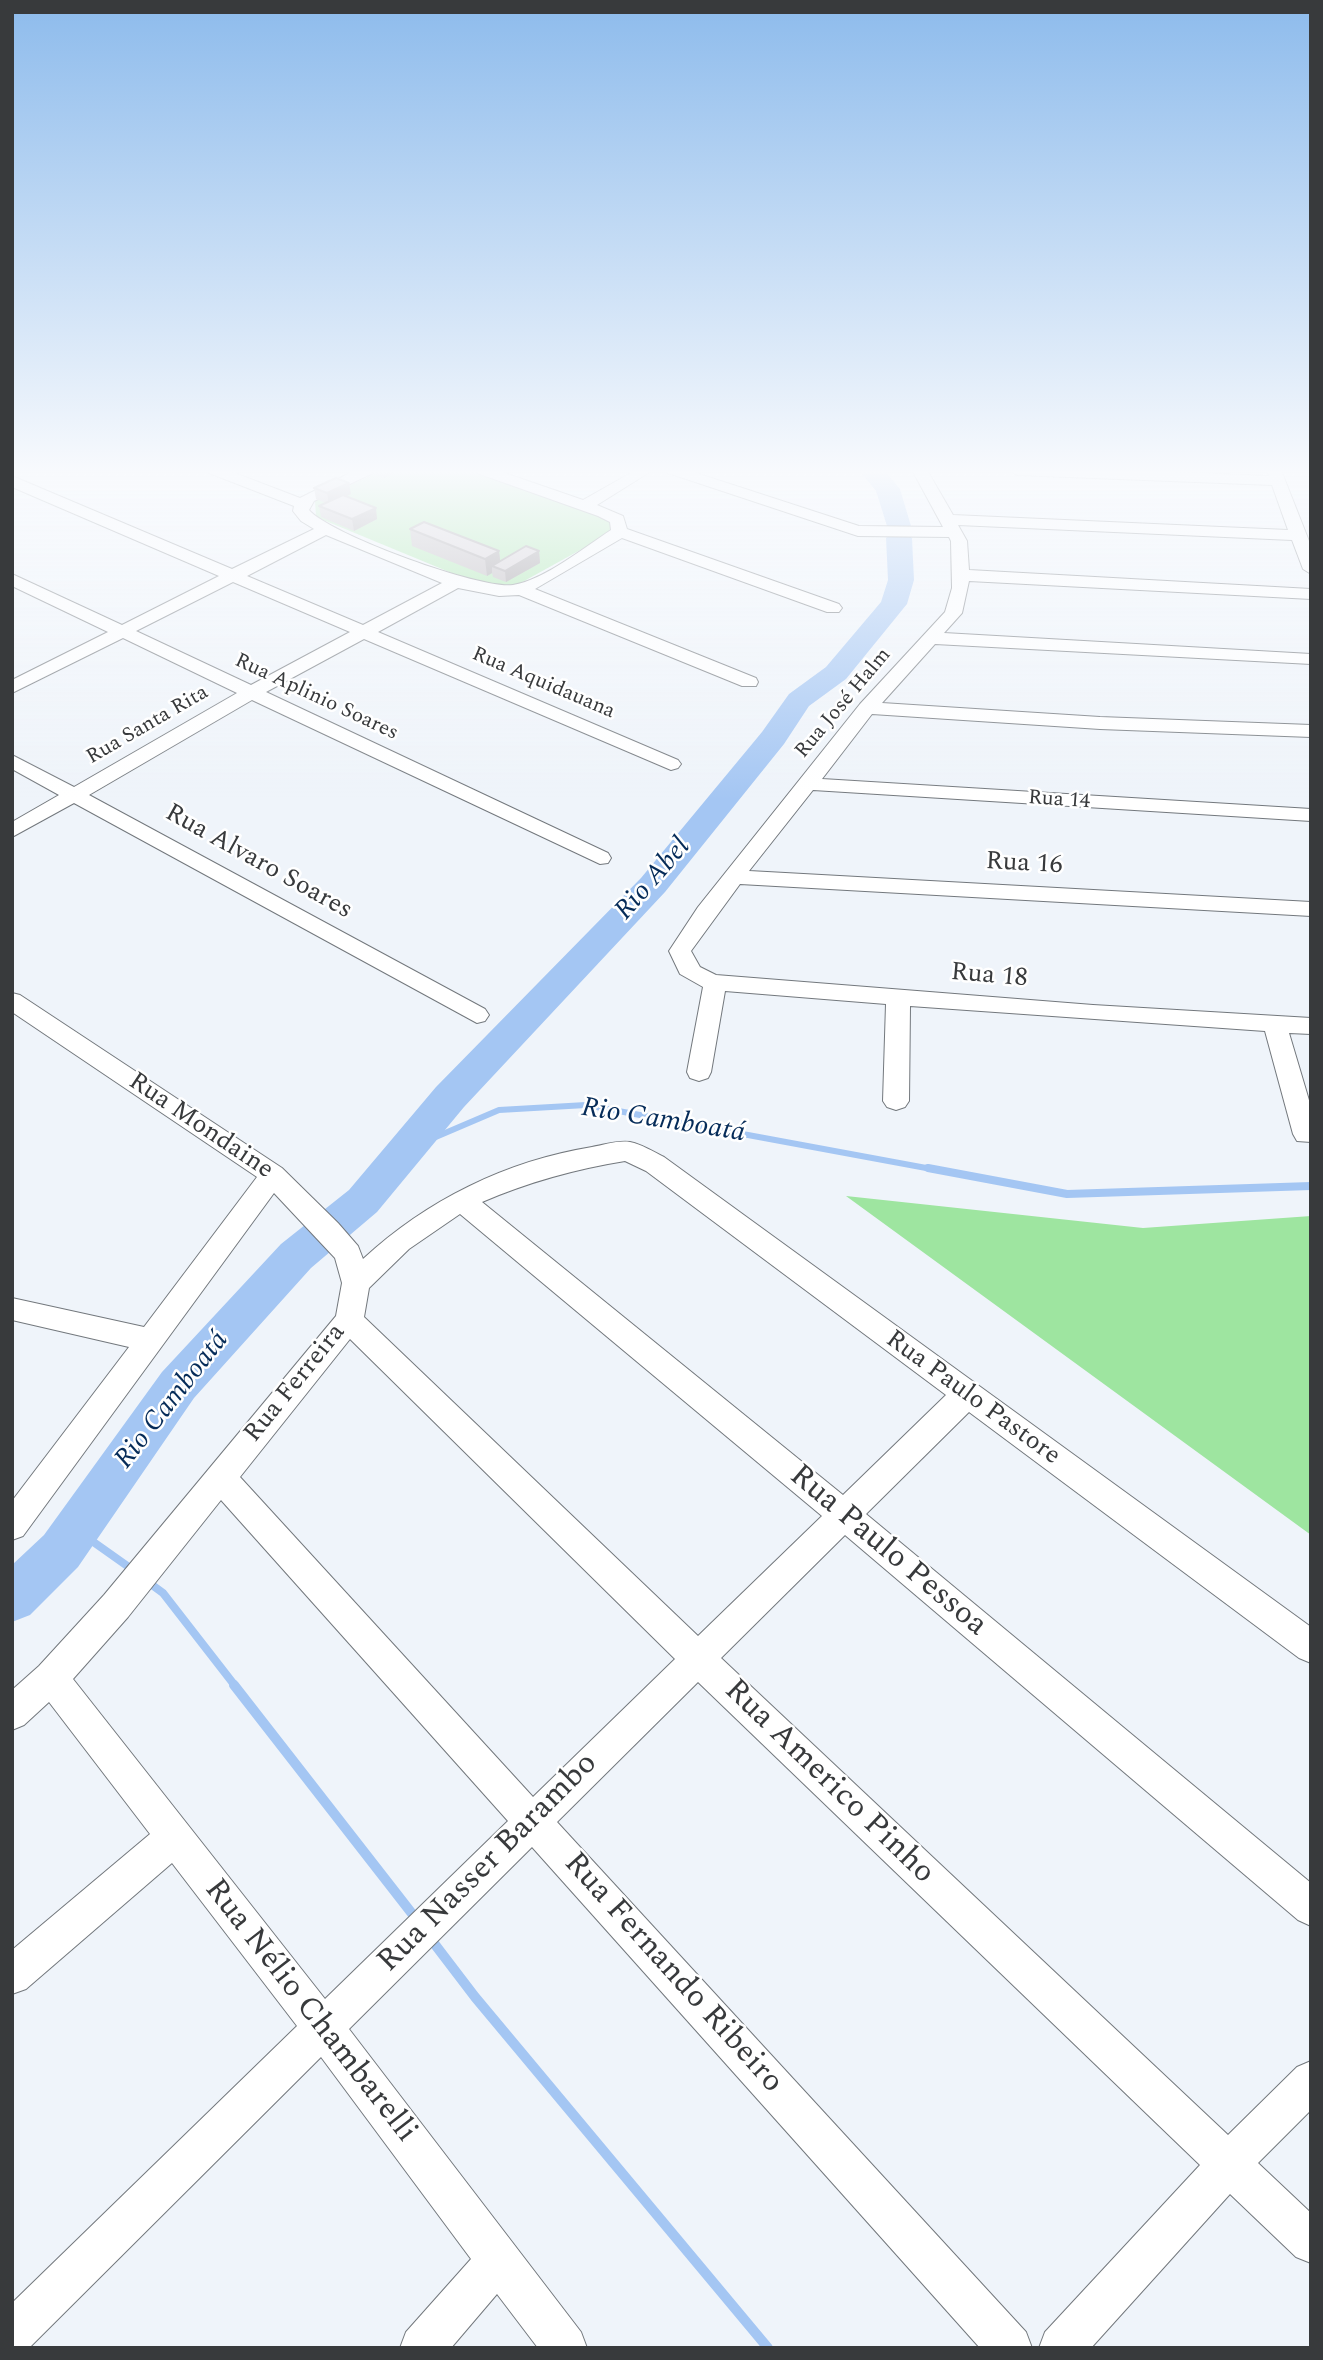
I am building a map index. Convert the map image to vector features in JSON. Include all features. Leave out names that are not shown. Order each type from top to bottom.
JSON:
[{"type":"street","name":"Rua Aplinio Soares","points":[[14,580],[600,858]]},
{"type":"street","points":[[12,687],[226,580]]},
{"type":"street","name":"Rua Aquidauana","points":[[244,580],[671,764]]},
{"type":"street","points":[[451,580],[487,591],[520,589],[750,682]]},
{"type":"street","points":[[520,589],[536,580]]},
{"type":"street","points":[[755,580],[833,608]]},
{"type":"street","name":"Rua José Halm","points":[[680,951],[687,938],[867,708],[953,614],[958,601],[960,580]]},
{"type":"street","points":[[1056,580],[1311,594]]},
{"type":"street","name":"Rua Santa Rita","points":[[12,831],[251,692],[456,582]]},
{"type":"street","points":[[932,638],[1311,659]]},
{"type":"street","points":[[867,708],[1100,723],[1311,732]]},
{"type":"street","name":"Rua Alvaro Soares","points":[[12,761],[477,1015]]},
{"type":"street","name":"Rua 14","points":[[806,784],[1311,815]]},
{"type":"street","name":"Rua 16","points":[[735,877],[1311,909]]},
{"type":"street","name":"Rua 18","points":[[680,951],[684,966],[695,977],[715,983],[1311,1027]]},
{"type":"street","points":[[699,1073],[715,983]]},
{"type":"street","points":[[896,1101],[898,997]]},
{"type":"street","name":"Rua Mondaine","points":[[13,1002],[273,1175],[348,1254],[356,1283]]},
{"type":"street","points":[[1275,1025],[1306,1133]]},
{"type":"street","name":"Rua Paulo Pastore","points":[[461,1200],[512,1178],[572,1160],[620,1151],[634,1152],[655,1164],[1311,1647]]},
{"type":"street","points":[[12,1526],[273,1175]]},
{"type":"street","points":[[356,1283],[399,1242],[461,1200]]},
{"type":"street","name":"Rua Paulo Pessoa","points":[[461,1200],[844,1515],[1311,1907]]},
{"type":"street","name":"Rua Ferreira","points":[[12,1713],[51,1678],[116,1606],[349,1320],[356,1283]]},
{"type":"street","points":[[12,1309],[149,1340]]},
{"type":"street","name":"Rua Americo Pinho","points":[[349,1320],[698,1659],[1311,2242]]},
{"type":"street","name":"Rua Nasser Barambo","points":[[12,2334],[966,1395]]},
{"type":"street","name":"Rua Fernando Ribeiro","points":[[220,1477],[534,1820],[1010,2348]]},
{"type":"street","name":"Rua Nélio Chambarelli","points":[[51,1678],[323,2028],[565,2348]]},
{"type":"street","points":[[12,1975],[174,1837]]},
{"type":"street","points":[[1061,2348],[1227,2165],[1311,2081]]},
{"type":"street","points":[[422,2348],[498,2260]]},
{"type":"green space","points":[[469,580],[526,580],[517,585],[483,586]]},
{"type":"green space","points":[[846,1196],[1143,1228],[1311,1216],[1311,1535]]},
{"type":"waterway","name":"Rio Abel","points":[[12,1599],[61,1551],[178,1385],[296,1256],[363,1201],[450,1097],[653,885],[773,738],[799,700],[836,673],[894,604],[901,580]]},
{"type":"waterway","name":"Rio Camboatá","points":[[397,1170],[431,1139],[499,1110],[586,1105],[937,1170]]},
{"type":"waterway","name":"Rio Camboatá","points":[[363,1201],[399,1168]]},
{"type":"waterway","name":"Rio Camboatá","points":[[928,1168],[1067,1194],[1311,1186]]},
{"type":"waterway","points":[[15,1596],[92,1541],[133,1570]]},
{"type":"waterway","points":[[148,1582],[163,1593],[236,1687]]},
{"type":"waterway","points":[[234,1685],[417,1920]]},
{"type":"waterway","points":[[430,1938],[475,1997],[768,2348]]}]
